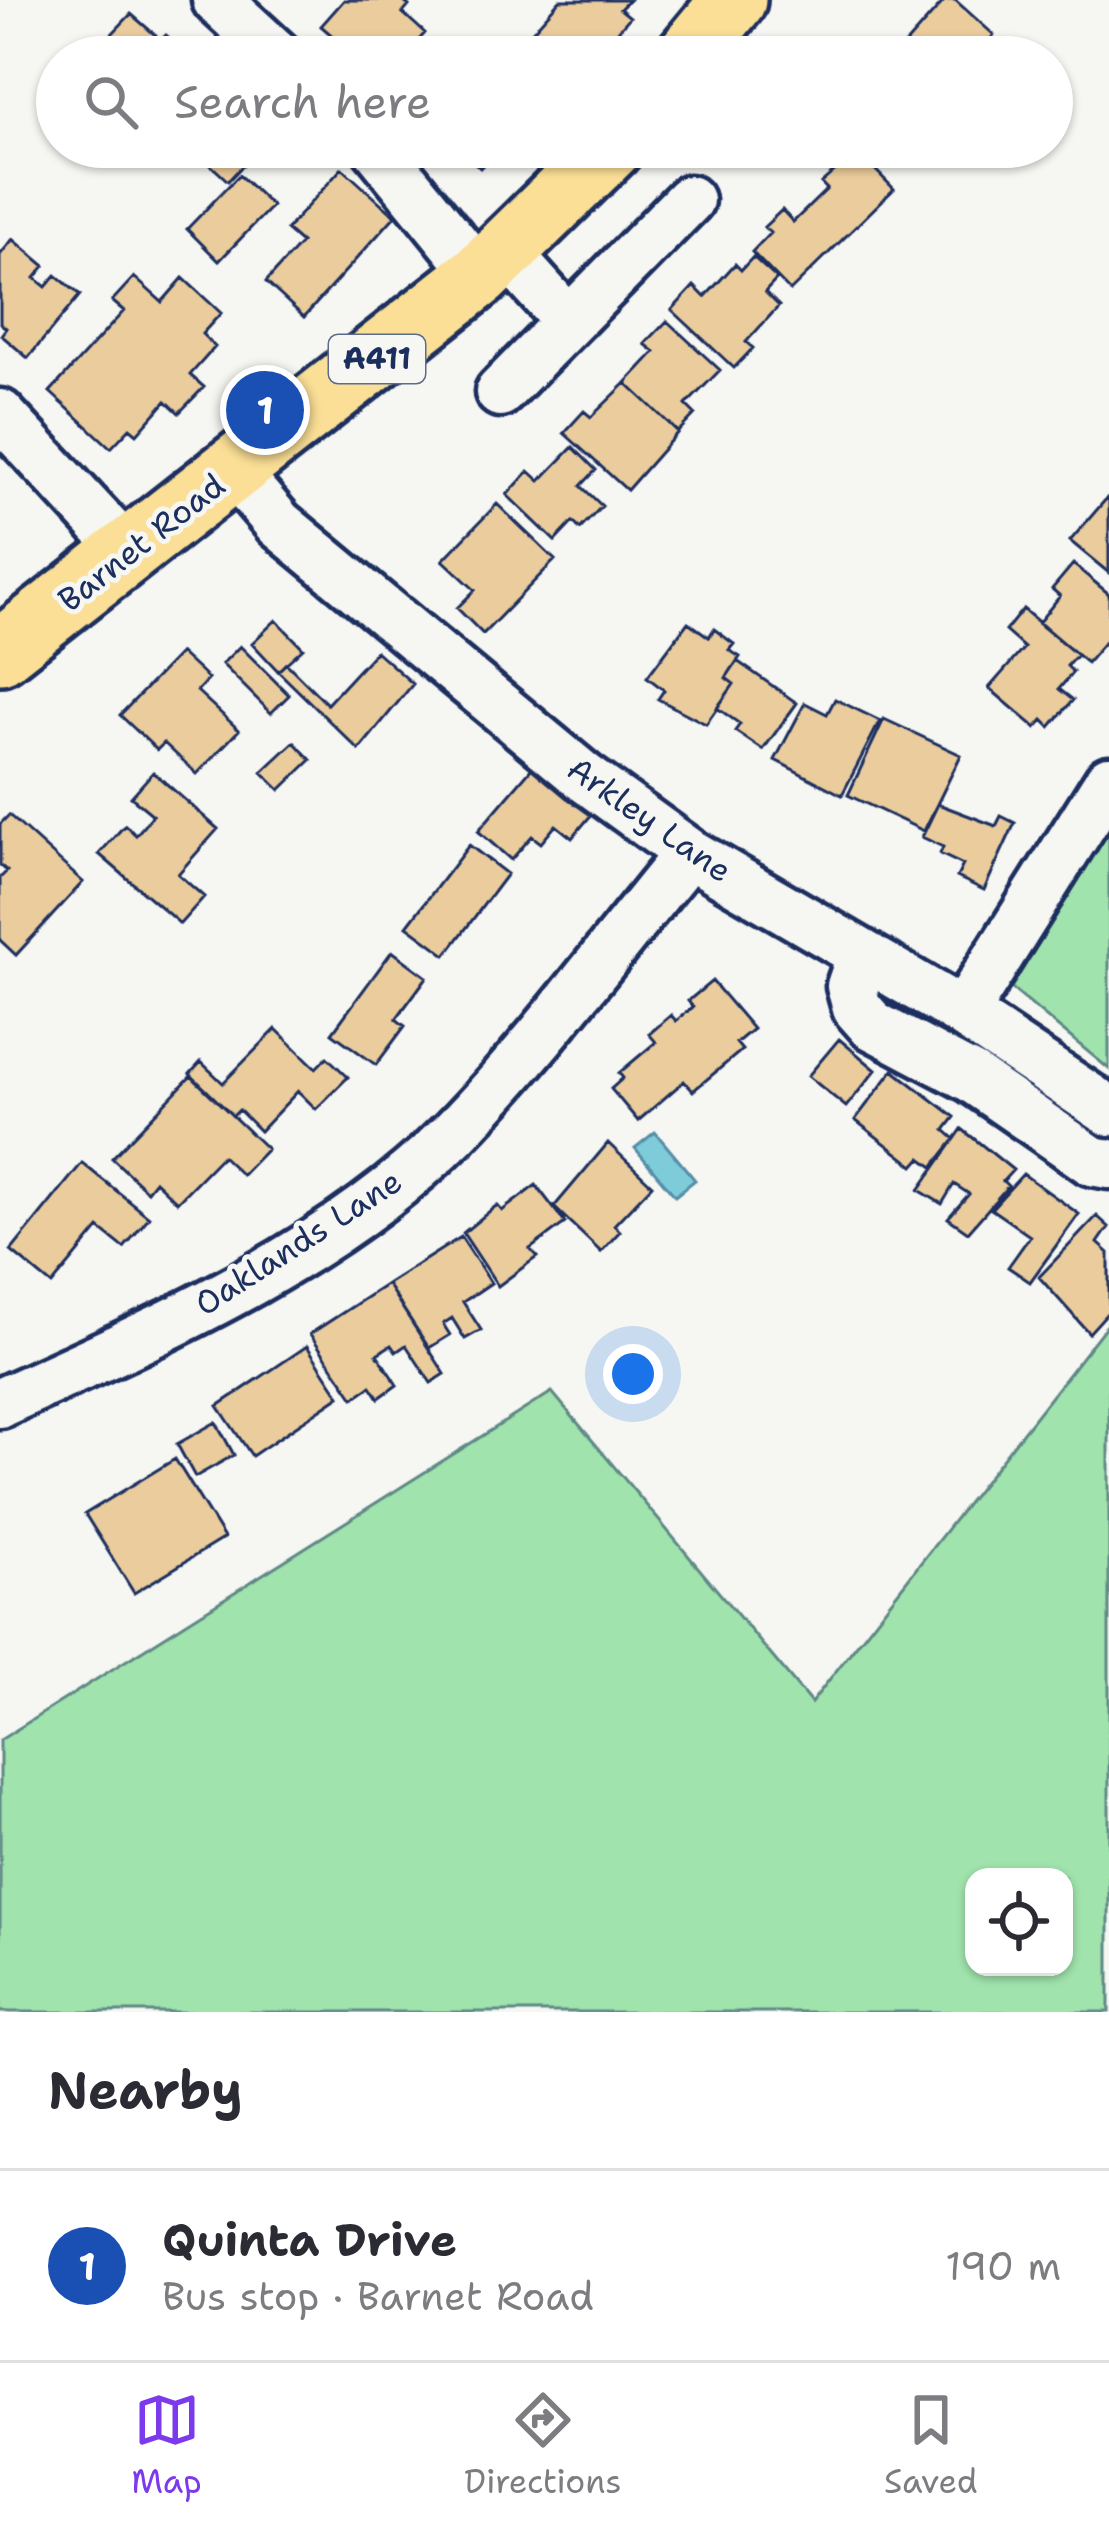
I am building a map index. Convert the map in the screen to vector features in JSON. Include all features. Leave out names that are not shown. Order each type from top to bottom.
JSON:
[{"type":"main road","points":[[704,36],[734,0]]},
{"type":"main road","name":"Barnet Road","points":[[0,652],[493,264],[590,168]]},
{"type":"street","points":[[218,0],[257,36]]},
{"type":"street","points":[[397,168],[493,264],[568,322]]},
{"type":"street","points":[[500,392],[689,200]]},
{"type":"street","points":[[0,415],[128,552]]},
{"type":"street","name":"Arkley Lane","points":[[233,470],[279,524],[584,777],[689,854],[963,1013],[1109,1112]]},
{"type":"street","points":[[963,1013],[1109,782]]},
{"type":"street","name":"Oaklands Lane","points":[[0,1403],[153,1334],[378,1197],[453,1134],[689,854]]},
{"type":"street","points":[[862,954],[851,986],[857,1008],[872,1025],[972,1078],[1092,1161],[1109,1164]]},
{"type":"green space","points":[[1109,782],[1109,1069],[989,970]]},
{"type":"green space","points":[[1109,1322],[1109,2012],[0,2012],[0,1740],[552,1392],[811,1703]]},
{"type":"water","points":[[655,1132],[695,1180],[675,1196],[635,1148]]},
{"type":"building","points":[[344,0],[402,0],[409,6],[403,13],[425,33],[333,36],[321,26]]},
{"type":"building","points":[[560,0],[629,0],[620,9],[630,17],[613,36],[528,36]]},
{"type":"building","points":[[945,0],[955,0],[994,35],[993,36],[913,36]]},
{"type":"building","points":[[131,14],[156,36],[110,36]]},
{"type":"building","points":[[214,168],[240,168],[228,181]]},
{"type":"building","points":[[342,168],[395,216],[304,317],[266,282],[301,243],[286,230]]},
{"type":"building","points":[[838,168],[874,168],[894,189],[790,291],[752,252],[770,233],[764,227],[782,210],[793,222],[827,189],[821,183]]},
{"type":"building","points":[[239,175],[272,206],[219,261],[187,229]]},
{"type":"building","points":[[13,239],[45,266],[35,278],[46,287],[56,275],[80,295],[28,358],[1,335],[6,328],[0,323],[0,255]]},
{"type":"building","points":[[753,257],[777,279],[765,292],[779,306],[746,342],[753,348],[734,368],[672,310],[694,286],[705,297],[735,264],[741,270]]},
{"type":"building","points":[[134,277],[162,302],[183,278],[221,313],[202,334],[215,347],[190,375],[204,387],[179,413],[166,401],[137,434],[130,428],[111,448],[50,392],[124,311],[112,301]]},
{"type":"building","points":[[667,321],[720,370],[686,405],[695,414],[678,432],[626,383],[655,352],[645,344]]},
{"type":"building","points":[[626,383],[678,432],[627,490],[564,433],[584,411],[591,417]]},
{"type":"building","points":[[573,447],[596,470],[581,486],[602,506],[580,529],[573,522],[555,541],[507,495],[529,471],[540,481]]},
{"type":"building","points":[[1109,500],[1109,573],[1070,541]]},
{"type":"building","points":[[497,504],[555,560],[483,634],[457,608],[475,590],[443,560]]},
{"type":"building","points":[[1073,564],[1109,594],[1109,637],[1087,663],[1038,623],[1060,596],[1052,589]]},
{"type":"building","points":[[1023,609],[1077,655],[1067,666],[1073,672],[1059,689],[1073,700],[1050,727],[1043,720],[1036,728],[989,688],[1024,648],[1005,631]]},
{"type":"building","points":[[276,620],[303,648],[278,671],[252,643]]},
{"type":"building","points":[[688,622],[709,637],[714,629],[734,644],[729,650],[740,657],[726,678],[734,684],[706,724],[658,699],[664,690],[647,677]]},
{"type":"building","points":[[240,646],[289,695],[271,713],[222,664]]},
{"type":"building","points":[[376,651],[413,684],[359,750],[278,671],[286,663],[327,704]]},
{"type":"building","points":[[180,653],[208,679],[197,691],[239,730],[197,774],[164,743],[157,750],[120,715]]},
{"type":"building","points":[[737,661],[797,703],[763,750],[735,731],[740,724],[717,708],[734,684],[726,678]]},
{"type":"building","points":[[835,699],[880,721],[842,795],[775,760],[805,703],[827,714]]},
{"type":"building","points":[[884,719],[961,755],[924,831],[848,795]]},
{"type":"building","points":[[294,742],[311,760],[280,790],[262,772]]},
{"type":"building","points":[[543,755],[592,814],[572,838],[556,825],[541,843],[532,836],[511,860],[478,831]]},
{"type":"building","points":[[153,772],[218,829],[178,874],[204,897],[180,924],[99,854],[125,825],[136,835],[153,815],[131,797]]},
{"type":"building","points":[[938,804],[996,826],[1001,816],[1015,823],[984,890],[957,877],[963,865],[940,854],[943,847],[922,837]]},
{"type":"building","points":[[9,815],[83,882],[16,955],[0,940],[0,878],[7,871],[0,865],[0,824]]},
{"type":"building","points":[[469,845],[507,874],[446,955],[407,926]]},
{"type":"building","points":[[392,951],[427,977],[396,1019],[405,1026],[376,1065],[332,1033]]},
{"type":"building","points":[[712,981],[753,1029],[736,1043],[742,1050],[693,1091],[684,1081],[638,1121],[611,1089],[623,1078],[619,1073],[656,1042],[649,1034],[671,1015],[676,1021],[693,1007],[688,1001]]},
{"type":"building","points":[[276,1029],[316,1068],[327,1057],[348,1077],[316,1109],[298,1091],[260,1131],[239,1110],[233,1116],[190,1074],[201,1062],[223,1083]]},
{"type":"building","points":[[839,1039],[876,1070],[846,1107],[808,1076]]},
{"type":"building","points":[[893,1070],[955,1117],[945,1130],[955,1139],[933,1167],[921,1158],[914,1166],[855,1120]]},
{"type":"building","points":[[191,1076],[267,1149],[242,1175],[222,1156],[177,1202],[155,1181],[147,1191],[112,1158]]},
{"type":"building","points":[[962,1129],[1013,1170],[1003,1181],[1008,1186],[968,1232],[948,1218],[969,1194],[954,1184],[942,1204],[919,1190]]},
{"type":"building","points":[[608,1143],[652,1185],[614,1225],[620,1231],[601,1252],[554,1207]]},
{"type":"building","points":[[82,1163],[149,1217],[124,1248],[99,1228],[52,1285],[11,1251]]},
{"type":"building","points":[[1023,1174],[1079,1214],[1030,1282],[1008,1267],[1030,1236],[991,1209]]},
{"type":"building","points":[[536,1185],[565,1223],[530,1249],[537,1257],[498,1286],[463,1233],[497,1205],[502,1211]]},
{"type":"building","points":[[1097,1216],[1109,1227],[1098,1243],[1109,1253],[1109,1311],[1089,1333],[1039,1277]]},
{"type":"building","points":[[461,1237],[491,1283],[463,1302],[481,1330],[465,1339],[452,1318],[443,1324],[450,1335],[429,1348],[387,1284]]},
{"type":"building","points":[[387,1284],[445,1374],[431,1383],[406,1345],[396,1352],[391,1345],[377,1354],[397,1385],[379,1398],[371,1386],[354,1398],[310,1334]]},
{"type":"building","points":[[307,1346],[340,1396],[252,1456],[218,1406]]},
{"type":"building","points":[[216,1422],[234,1455],[195,1477],[177,1444]]},
{"type":"building","points":[[175,1459],[224,1538],[134,1593],[85,1514]]},
{"type":"place","name":"Quinta Drive","points":[[265,410]]}]
